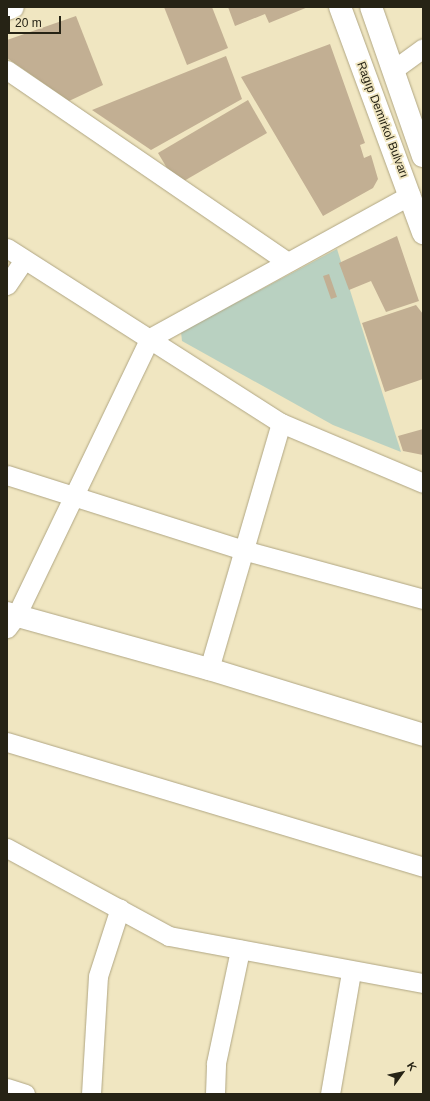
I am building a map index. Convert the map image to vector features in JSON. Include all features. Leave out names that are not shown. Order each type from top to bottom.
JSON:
[{"type":"street","points":[[7,9],[13,7]]},
{"type":"street","name":"Ragıp Demirkol Bulvarı","points":[[340,7],[423,233]]},
{"type":"street","points":[[371,7],[423,156]]},
{"type":"street","points":[[393,70],[423,48]]},
{"type":"street","points":[[7,70],[286,261]]},
{"type":"street","points":[[410,195],[286,261],[150,338],[72,498],[10,619],[209,669],[423,735]]},
{"type":"street","points":[[7,248],[281,422],[423,483]]},
{"type":"street","points":[[7,285],[24,260]]},
{"type":"street","points":[[209,669],[281,422]]},
{"type":"street","points":[[7,475],[72,498],[243,550],[423,599]]},
{"type":"street","points":[[7,742],[423,867]]},
{"type":"street","points":[[7,848],[120,908],[169,936],[352,972],[423,983]]},
{"type":"street","points":[[91,1094],[98,976],[120,908]]},
{"type":"street","points":[[215,1094],[216,1063],[240,950]]},
{"type":"street","points":[[330,1094],[352,972]]},
{"type":"street","points":[[7,1088],[25,1094]]},
{"type":"green space","points":[[337,249],[401,452],[333,425],[182,341],[181,332]]},
{"type":"building","points":[[164,7],[212,7],[228,48],[187,65]]},
{"type":"building","points":[[228,7],[308,7],[269,23],[265,14],[235,26]]},
{"type":"building","points":[[76,16],[103,85],[69,101],[7,58],[7,40]]},
{"type":"building","points":[[330,44],[365,143],[360,145],[364,158],[371,155],[378,179],[373,188],[323,216],[241,77]]},
{"type":"building","points":[[226,56],[242,99],[151,150],[92,110]]},
{"type":"building","points":[[248,100],[267,133],[177,185],[158,153]]},
{"type":"building","points":[[397,236],[419,301],[386,312],[371,281],[349,290],[339,263]]},
{"type":"building","points":[[329,274],[337,297],[331,299],[323,276]]},
{"type":"building","points":[[416,305],[423,314],[423,379],[385,392],[362,323]]},
{"type":"building","points":[[423,429],[423,455],[403,451],[398,436]]}]
